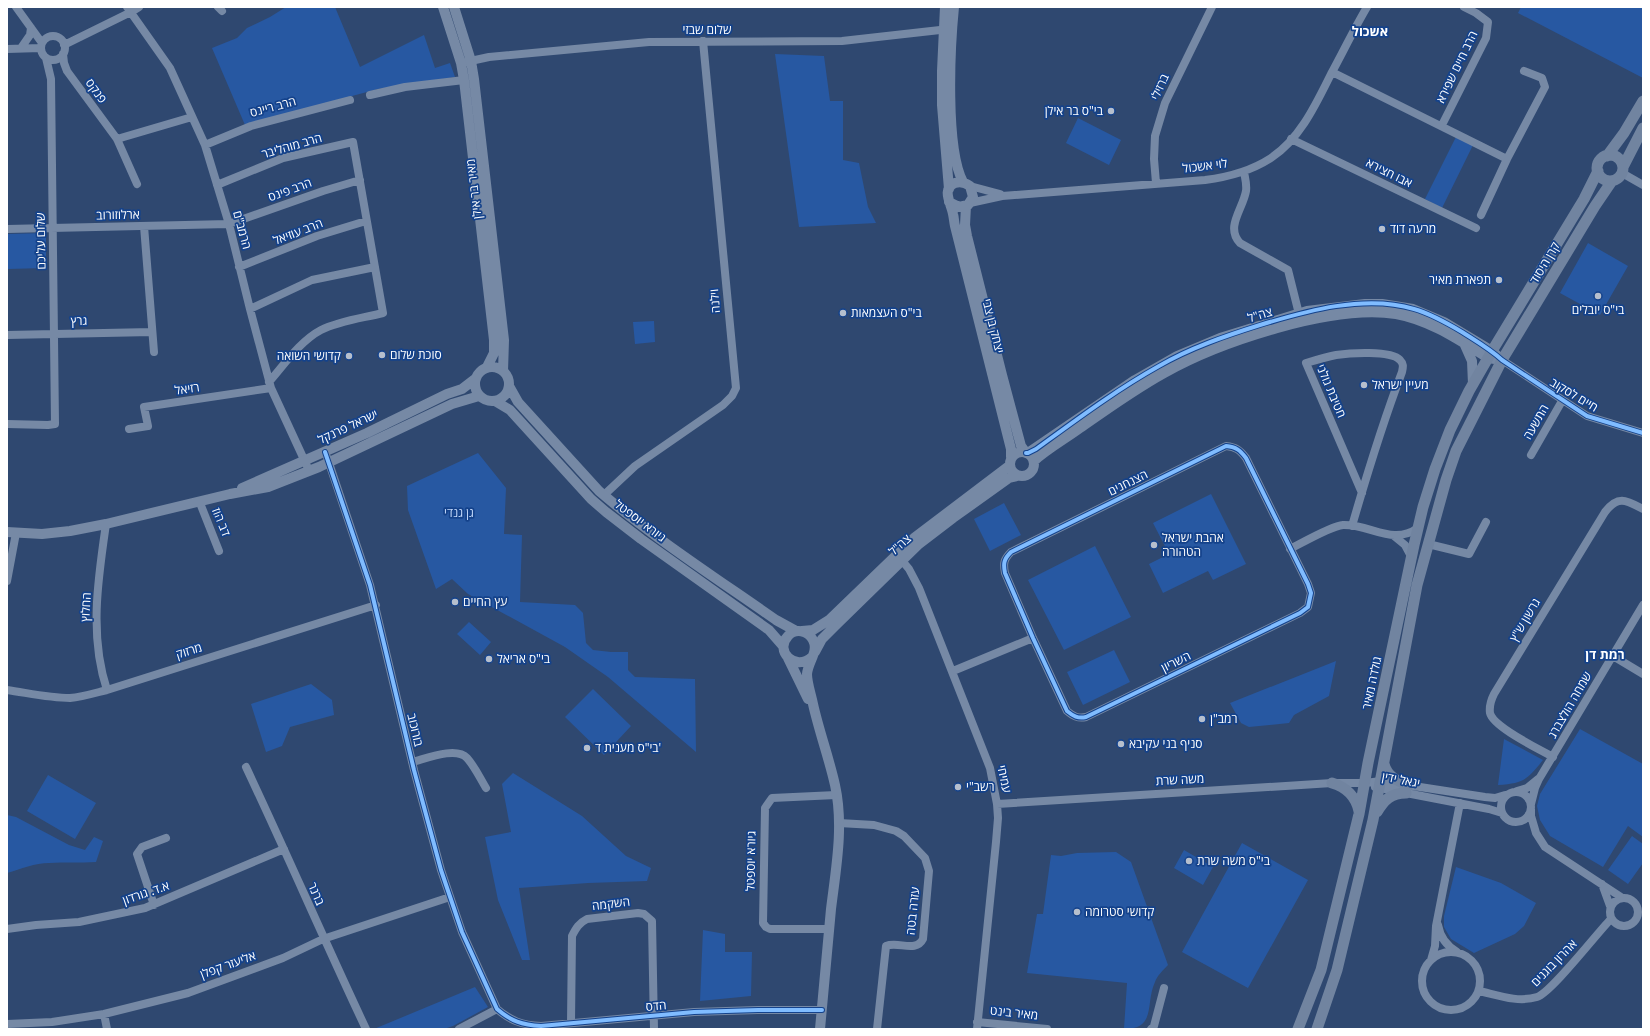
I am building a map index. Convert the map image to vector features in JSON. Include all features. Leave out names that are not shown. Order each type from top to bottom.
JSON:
[{"type":"main road","points":[[1643,101],[1624,133],[1607,156],[1599,162],[1598,171],[1603,179],[1612,181],[1618,178],[1643,128]]},
{"type":"main road","points":[[1607,156],[1614,156],[1619,159],[1623,170]]},
{"type":"main road","name":"קרן היסוד","points":[[1490,354],[1584,199],[1598,171]]},
{"type":"main road","name":"קרן היסוד","points":[[1502,360],[1598,200],[1612,181]]},
{"type":"main road","name":"גולדה מאיר","points":[[1298,1029],[1321,970],[1359,814],[1418,528],[1435,469],[1450,430],[1490,354]]},
{"type":"main road","points":[[1317,1029],[1337,970],[1373,820],[1417,585],[1428,544],[1446,480],[1456,451],[1502,360]]},
{"type":"main road","points":[[1373,820],[1380,806],[1388,798],[1407,789],[1387,772],[1384,764]]},
{"type":"main road","points":[[1332,783],[1342,787],[1352,795],[1357,804],[1359,814]]},
{"type":"street","points":[[7,49],[41,46],[48,38],[55,37],[62,41],[64,45],[63,54],[57,60],[50,60],[43,56],[41,46],[31,28],[16,7]]},
{"type":"street","points":[[64,45],[129,10],[139,7]]},
{"type":"street","name":"מאיר בר אילן","points":[[443,7],[466,62],[464,80],[494,340],[494,353],[492,360],[487,367]]},
{"type":"street","name":"מאיר בר אילן","points":[[454,7],[466,62],[504,340],[503,371]]},
{"type":"street","points":[[945,7],[948,29],[951,71],[952,128],[956,160],[966,184],[973,196],[968,204],[962,207],[955,206],[949,202],[947,196],[948,189],[942,105],[948,29],[954,7]]},
{"type":"street","name":"ברזילי","points":[[1156,183],[1154,159],[1155,136],[1165,103],[1212,7]]},
{"type":"street","name":"לוי אשכול","points":[[968,204],[1007,196],[1205,180],[1228,177],[1244,172],[1272,157],[1291,140],[1306,122],[1367,7]]},
{"type":"street","name":"הרב חיים שפירא","points":[[1442,125],[1486,38],[1488,22],[1476,13],[1464,7]]},
{"type":"street","name":"הרמב\"ם","points":[[129,10],[170,68],[205,145],[229,224],[270,385],[309,471]]},
{"type":"street","points":[[21,48],[30,35],[31,28]]},
{"type":"street","name":"שלום שבזי","points":[[466,62],[488,57],[649,42],[842,41],[948,29]]},
{"type":"street","name":"וילנה","points":[[604,495],[635,466],[723,405],[732,396],[736,388],[703,42]]},
{"type":"street","name":"פנקס","points":[[63,54],[67,71],[117,139],[138,184]]},
{"type":"street","name":"שלום עליכם","points":[[7,424],[55,424],[51,78],[46,58]]},
{"type":"street","points":[[1481,215],[1507,159],[1545,87],[1542,78],[1524,71]]},
{"type":"street","points":[[1332,72],[1442,125],[1507,159]]},
{"type":"street","points":[[370,95],[405,87],[464,80]]},
{"type":"street","name":"הרב ריינס","points":[[205,145],[251,126],[350,100]]},
{"type":"street","points":[[117,139],[192,117]]},
{"type":"street","name":"אבו חצירא","points":[[1291,140],[1476,228]]},
{"type":"street","name":"הרב מוהליבר","points":[[217,185],[283,158],[353,142],[360,180]]},
{"type":"street","points":[[1623,170],[1643,186]]},
{"type":"street","points":[[1244,172],[1246,192],[1233,227],[1235,238],[1240,243],[1288,270],[1300,318]]},
{"type":"street","points":[[270,385],[304,343],[322,330],[334,325],[383,313],[360,180]]},
{"type":"street","name":"הרב פינס","points":[[229,224],[323,191],[360,180]]},
{"type":"street","points":[[948,189],[955,183],[966,184]]},
{"type":"street","name":"לוי אשכול","points":[[966,184],[1007,196]]},
{"type":"street","name":"יצחק בן צבי","points":[[949,202],[1012,449],[1010,462]]},
{"type":"street","name":"יצחק בן צבי","points":[[968,204],[965,225],[967,236],[1021,446],[1029,456]]},
{"type":"street","name":"הרב עוזיאל","points":[[239,267],[317,236],[366,221]]},
{"type":"street","name":"ארלוזורוב","points":[[7,229],[229,224]]},
{"type":"street","points":[[144,226],[154,352]]},
{"type":"street","points":[[250,309],[312,280],[375,267]]},
{"type":"street","name":"צה\"ל","points":[[1029,456],[1104,411],[1163,373],[1223,346],[1300,318],[1354,304],[1382,304],[1413,309],[1444,322],[1490,354]]},
{"type":"street","name":"צה\"ל","points":[[1300,318],[1382,312],[1411,317],[1440,329],[1464,343],[1502,360]]},
{"type":"street","name":"גרץ","points":[[7,335],[152,332]]},
{"type":"street","points":[[1464,343],[1472,362],[1473,384]]},
{"type":"street","name":"חטיבת גולני","points":[[1352,526],[1362,493],[1374,449],[1402,372],[1403,365],[1401,360],[1395,357],[1379,353],[1336,355],[1306,363],[1362,493]]},
{"type":"street","name":"חיים לסקוב","points":[[1502,360],[1562,401],[1587,416],[1643,433]]},
{"type":"street","points":[[487,367],[492,367],[503,371],[509,380],[509,386],[505,396],[494,402],[483,399],[479,396],[474,385],[478,374],[487,367]]},
{"type":"street","name":"ישראל פרנקל","points":[[230,494],[462,389],[475,379]]},
{"type":"street","name":"רזיאל","points":[[129,429],[148,426],[144,407],[270,385]]},
{"type":"street","name":"גיורא יוספטל","points":[[509,386],[518,402],[604,495],[648,530],[776,620],[798,631]]},
{"type":"street","name":"ישראל פרנקל","points":[[12,532],[42,534],[106,524],[200,503],[230,494],[268,487],[329,462],[452,404],[479,396]]},
{"type":"street","name":"התשעה","points":[[1531,455],[1562,401]]},
{"type":"street","name":"גיורא יוספטל","points":[[494,402],[503,405],[510,410],[577,484],[606,512],[641,539],[769,630],[785,651],[816,716]]},
{"type":"street","name":"הצנחנים","points":[[1033,638],[1005,573],[1003,564],[1005,557],[1011,552],[1226,446],[1238,449],[1246,458],[1290,549]]},
{"type":"street","name":"בורוכוב","points":[[324,452],[329,462],[376,605],[412,762],[432,841],[462,932],[497,1009]]},
{"type":"street","points":[[1018,452],[1029,456],[1033,469],[1028,474],[1025,476],[1017,476],[1012,472],[1010,462],[1018,452]]},
{"type":"street","name":"צה\"ל","points":[[813,654],[822,639],[899,557],[914,538],[1010,462]]},
{"type":"street","name":"צה\"ל","points":[[798,631],[813,630],[829,620],[899,557],[1009,478],[1017,476]]},
{"type":"street","name":"גרשון ש\"ץ","points":[[1553,757],[1504,729],[1493,720],[1490,712],[1490,703],[1494,694],[1609,506],[1623,500],[1630,501],[1643,509]]},
{"type":"street","name":"דב הוז","points":[[200,503],[219,551]]},
{"type":"street","points":[[1428,544],[1469,554],[1486,522]]},
{"type":"street","name":"החלוץ","points":[[106,524],[99,572],[96,626],[100,662],[107,690]]},
{"type":"street","points":[[1290,549],[1343,525],[1394,536],[1404,536],[1418,528]]},
{"type":"street","points":[[7,581],[12,532]]},
{"type":"street","points":[[1394,536],[1405,545],[1412,558]]},
{"type":"street","name":"השריון","points":[[1033,638],[1067,711],[1080,719],[1086,717],[1308,608],[1311,593],[1290,549]]},
{"type":"street","name":"עמיחי","points":[[899,557],[919,588],[953,671],[990,768],[997,804],[998,818],[996,842],[977,1025]]},
{"type":"street","name":"מרזוק","points":[[7,690],[71,698],[107,690],[376,605]]},
{"type":"street","name":"שמחה הולצברג","points":[[1531,806],[1535,788],[1643,605]]},
{"type":"street","points":[[798,631],[807,633],[814,641],[813,654],[808,660],[800,663],[790,660],[785,651],[788,636],[798,631]]},
{"type":"street","points":[[953,671],[1033,638]]},
{"type":"street","name":"גיורא יוספטל","points":[[813,654],[807,675],[836,796],[839,823],[820,1029]]},
{"type":"street","points":[[1613,656],[1643,674]]},
{"type":"street","name":"בורוכוב","points":[[412,762],[447,753],[460,754],[466,757],[486,788]]},
{"type":"street","name":"ברנר","points":[[246,767],[323,938],[366,1029]]},
{"type":"street","name":"שמחה הולצברג","points":[[1517,791],[1527,788],[1542,776]]},
{"type":"street","name":"משה שרת","points":[[997,804],[1332,783],[1365,783]]},
{"type":"street","name":"יגאל ידין","points":[[1365,783],[1491,798],[1505,796]]},
{"type":"street","name":"יגאל ידין","points":[[1407,789],[1502,813]]},
{"type":"street","points":[[1536,833],[1527,826],[1508,820],[1502,813],[1500,804],[1508,793],[1517,791],[1526,795],[1531,806],[1531,816],[1536,833],[1545,847],[1602,883],[1621,897],[1629,898],[1639,905],[1634,921]]},
{"type":"street","name":"גיורא יוספטל","points":[[829,929],[770,928],[766,927],[763,923],[765,808],[772,798],[836,796]]},
{"type":"street","points":[[1437,921],[1439,932],[1446,944],[1472,961],[1477,967],[1480,979],[1479,991],[1470,1003],[1457,1010],[1450,1010],[1436,1006],[1425,994],[1422,985],[1424,972],[1435,946],[1437,921],[1460,803]]},
{"type":"street","points":[[1513,822],[1523,820],[1527,817],[1531,806]]},
{"type":"street","name":"עזרה בטה","points":[[839,823],[874,825],[904,836],[925,858],[929,871],[922,939],[920,944],[915,947],[892,944],[886,946],[877,1029]]},
{"type":"street","points":[[154,904],[136,854],[142,847],[166,838]]},
{"type":"street","name":"א.ד. גורדון","points":[[7,929],[79,922],[128,913],[154,904],[284,850]]},
{"type":"street","points":[[1602,883],[1610,906],[1609,910],[1611,919],[1614,922],[1622,926],[1631,924],[1634,921],[1643,918]]},
{"type":"street","name":"אליעזר קפלן","points":[[7,1024],[52,1022],[104,1014],[188,993],[283,958],[323,938],[450,897]]},
{"type":"street","points":[[1610,906],[1621,897]]},
{"type":"street","name":"השקמה","points":[[570,1023],[572,936],[575,929],[586,919],[638,913],[644,914],[652,921],[654,1016]]},
{"type":"street","name":"אהרון בוגנים","points":[[1479,991],[1518,999],[1540,996],[1551,986],[1611,919]]},
{"type":"street","points":[[1430,960],[1444,953],[1460,953]]},
{"type":"street","points":[[1151,1029],[1154,1026],[1164,988]]},
{"type":"street","points":[[459,1029],[497,1009]]},
{"type":"street","name":"הדס","points":[[497,1009],[507,1018],[529,1025],[541,1026],[694,1012],[822,1010]]},
{"type":"street","points":[[104,1014],[107,1029]]},
{"type":"street","points":[[654,1016],[654,1029]]},
{"type":"street","name":"מאיר בינט","points":[[977,1025],[1048,1029]]},
{"type":"green space","points":[[286,7],[335,7],[360,67],[424,35],[435,68],[450,63],[455,77],[378,89],[245,125],[212,48],[237,38],[247,28],[270,17]]},
{"type":"green space","points":[[1521,7],[1643,7],[1643,78],[1518,13]]},
{"type":"green space","points":[[775,54],[824,56],[830,101],[843,101],[843,160],[859,163],[868,207],[876,223],[799,227]]},
{"type":"green space","points":[[1078,118],[1121,140],[1109,165],[1066,143]]},
{"type":"green space","points":[[1456,137],[1473,145],[1442,208],[1425,199]]},
{"type":"green space","points":[[46,233],[46,268],[7,269],[7,234]]},
{"type":"green space","points":[[1588,243],[1628,266],[1600,315],[1560,293]]},
{"type":"green space","points":[[654,321],[655,342],[635,344],[633,322]]},
{"type":"green space","name":"גן גנדי","points":[[478,453],[506,488],[504,534],[522,535],[520,602],[575,605],[583,613],[586,643],[593,650],[628,652],[628,670],[635,677],[695,679],[696,752],[608,677],[565,647],[468,594],[452,579],[436,589],[408,510],[407,486]]},
{"type":"green space","points":[[1211,494],[1246,564],[1213,580],[1208,571],[1163,593],[1149,564],[1169,554],[1153,523]]},
{"type":"green space","points":[[1004,503],[1021,535],[990,551],[974,519]]},
{"type":"green space","points":[[1095,546],[1131,617],[1064,650],[1028,580]]},
{"type":"green space","points":[[469,622],[491,642],[480,655],[457,634]]},
{"type":"green space","points":[[1114,650],[1130,682],[1083,705],[1067,672]]},
{"type":"green space","points":[[1336,661],[1329,696],[1294,715],[1289,723],[1249,727],[1241,723],[1230,703]]},
{"type":"green space","points":[[311,684],[332,700],[334,715],[290,727],[282,746],[266,752],[251,704]]},
{"type":"green space","points":[[593,689],[631,726],[604,755],[565,717]]},
{"type":"green space","points":[[1580,729],[1643,764],[1643,837],[1628,826],[1603,867],[1550,836],[1540,820],[1537,806],[1540,794]]},
{"type":"green space","points":[[1504,739],[1543,760],[1529,776],[1524,779],[1514,783],[1498,785]]},
{"type":"green space","points":[[513,773],[582,816],[626,856],[651,868],[647,881],[588,883],[519,888],[530,960],[522,960],[498,900],[485,837],[511,832],[502,784]]},
{"type":"green space","points":[[48,775],[96,803],[75,839],[27,811]]},
{"type":"green space","points":[[7,815],[16,817],[69,845],[85,850],[94,837],[103,841],[96,862],[44,863],[28,866],[7,873]]},
{"type":"green space","points":[[1632,836],[1643,844],[1643,863],[1628,884],[1608,870]]},
{"type":"green space","points":[[1242,843],[1308,880],[1248,988],[1182,952]]},
{"type":"green space","points":[[1184,850],[1213,867],[1203,885],[1174,868]]},
{"type":"green space","points":[[1116,852],[1131,862],[1168,965],[1155,982],[1146,1020],[1141,1025],[1134,1028],[1124,1029],[1127,983],[1027,973],[1037,914],[1043,914],[1051,855],[1061,856],[1077,853]]},
{"type":"green space","points":[[1456,867],[1501,883],[1536,903],[1524,926],[1515,934],[1474,953],[1451,939],[1444,927],[1444,916]]},
{"type":"green space","points":[[703,930],[725,934],[725,952],[752,952],[751,996],[700,1001]]},
{"type":"green space","points":[[475,987],[488,1007],[453,1026],[444,1029],[374,1029]]},
{"type":"cycle path","points":[[1026,453],[1036,449],[1127,385],[1159,366],[1195,348],[1247,329],[1297,314],[1336,306],[1376,303],[1414,309],[1433,316],[1451,325],[1478,342],[1502,360],[1587,416],[1643,433]]},
{"type":"cycle path","points":[[1226,446],[1238,449],[1246,458],[1308,584],[1311,593],[1308,607],[1300,613],[1086,717],[1080,718],[1074,716],[1067,711],[1033,638],[1005,573],[1005,559],[1011,552],[1226,446]]},
{"type":"cycle path","points":[[325,452],[370,585],[414,770],[441,870],[462,932],[497,1009],[507,1017],[517,1022],[541,1026],[694,1012],[822,1010]]},
{"type":"place","name":"בי\"ס בר אילן","points":[[1111,111]]},
{"type":"place","name":"מרעה דוד","points":[[1382,229]]},
{"type":"place","name":"תפארת מאיר","points":[[1499,280]]},
{"type":"place","name":"בי\"ס יובלים","points":[[1598,296]]},
{"type":"place","name":"בי\"ס העצמאות","points":[[843,313]]},
{"type":"place","name":"סוכת שלום","points":[[382,355]]},
{"type":"place","name":"קדושי השואה","points":[[349,356]]},
{"type":"place","name":"מעיין ישראל","points":[[1364,385]]},
{"type":"place","name":"אהבת ישראל הטהורה","points":[[1154,545]]},
{"type":"place","name":"עץ החיים","points":[[455,602]]},
{"type":"place","name":"בי\"ס אריאל","points":[[489,659]]},
{"type":"place","name":"רמב\"ן","points":[[1202,719]]},
{"type":"place","name":"סניף בני עקיבא","points":[[1121,744]]},
{"type":"place","name":"בי\"ס מענית ד'","points":[[587,748]]},
{"type":"place","name":"רשב\"י","points":[[958,787]]},
{"type":"place","name":"בי\"ס משה שרת","points":[[1189,861]]},
{"type":"place","name":"קדושי סטרומה","points":[[1077,912]]},
{"type":"district","name":"אשכול","points":[[1370,31]]},
{"type":"district","name":"רמת דן","points":[[1605,654]]}]
